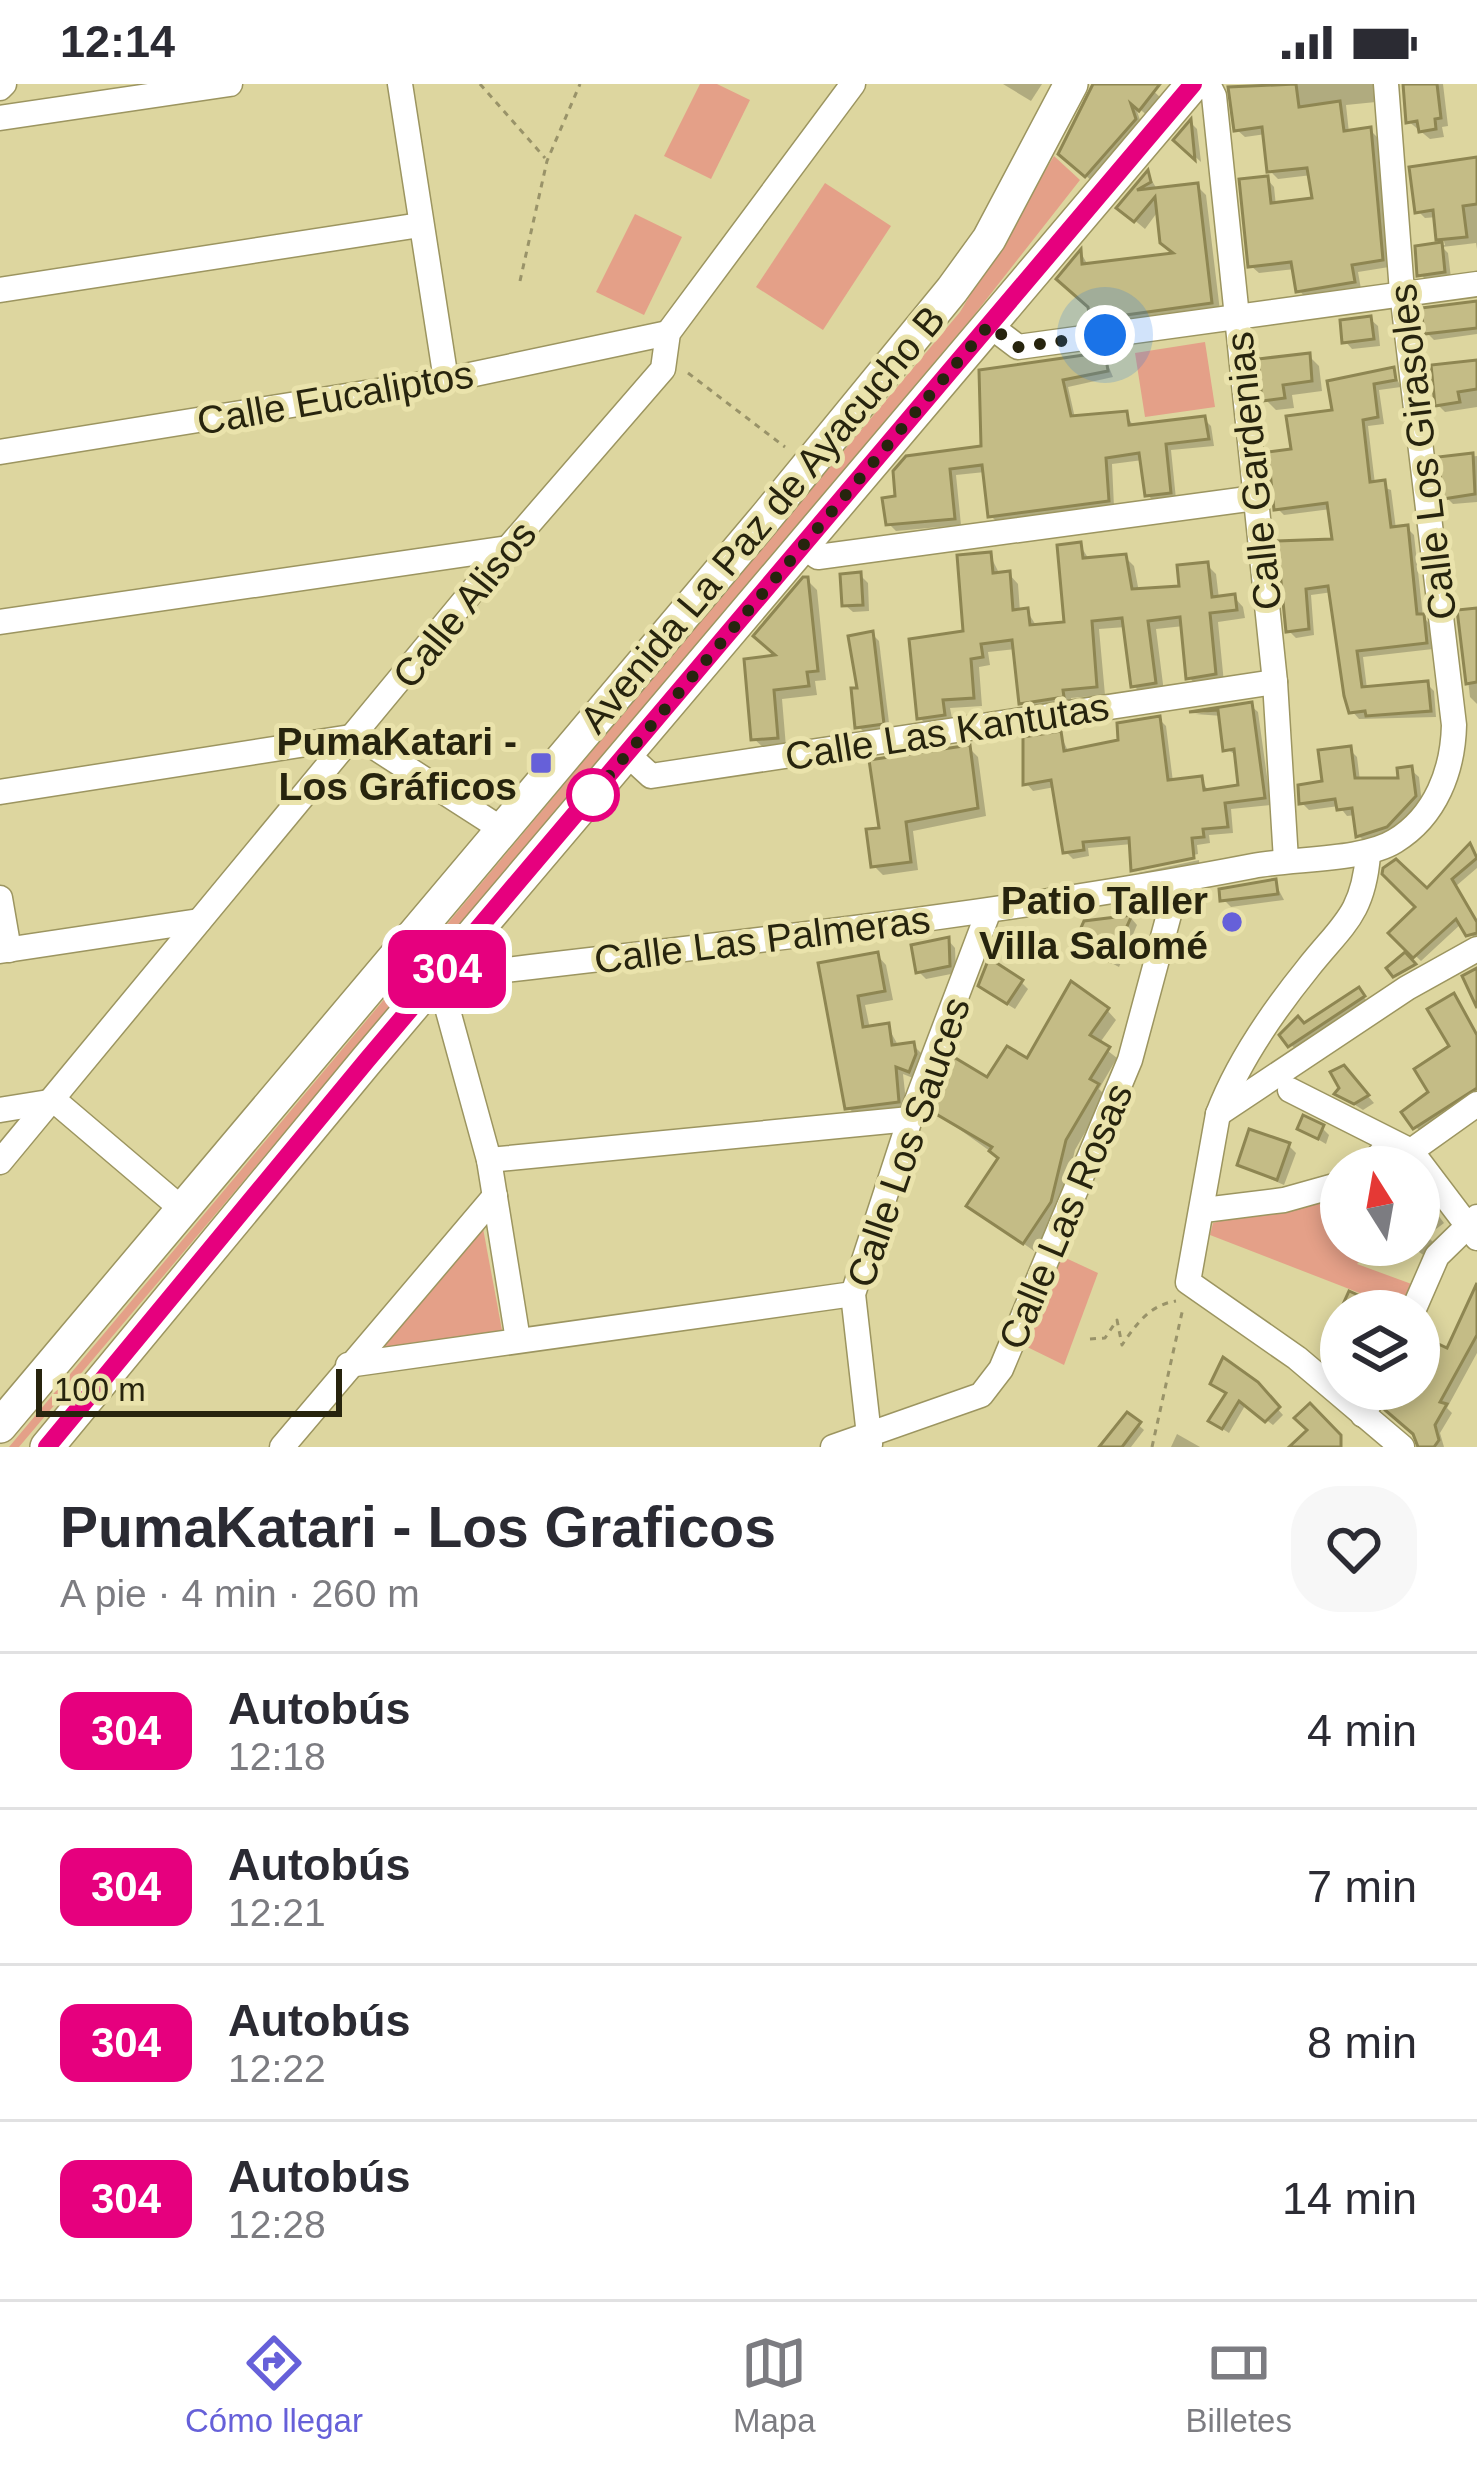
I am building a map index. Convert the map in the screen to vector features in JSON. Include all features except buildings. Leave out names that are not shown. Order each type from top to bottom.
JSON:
[{"type":"main road","name":"Avenida La Paz de Ayacucho B","points":[[0,1426],[503,830],[978,256],[1071,84]]},
{"type":"main road","points":[[47,1447],[1193,84]]},
{"type":"street","points":[[0,118],[230,84]]},
{"type":"street","points":[[400,84],[446,380]]},
{"type":"street","points":[[663,369],[668,333],[853,84]]},
{"type":"street","name":"Calle Gardenias","points":[[1208,84],[1214,96],[1275,682],[1286,860]]},
{"type":"street","name":"Calle Los Girasoles","points":[[1368,855],[1421,820],[1465,756],[1454,725],[1402,292],[1386,84]]},
{"type":"street","points":[[0,290],[420,225]]},
{"type":"street","points":[[989,325],[1018,347],[1477,284]]},
{"type":"street","name":"Calle Eucaliptos","points":[[0,452],[446,380],[668,333]]},
{"type":"street","name":"Calle Alisos","points":[[0,1162],[508,548],[663,369]]},
{"type":"street","points":[[803,546],[818,557],[1256,498]]},
{"type":"street","points":[[0,622],[508,548]]},
{"type":"street","name":"Calle Las Kantutas","points":[[627,754],[651,776],[1275,682]]},
{"type":"street","points":[[0,792],[357,736],[503,830]]},
{"type":"street","points":[[1368,855],[1353,919],[1306,969],[1228,1089],[1218,1114],[1188,1282],[1297,1358],[1402,1447]]},
{"type":"street","name":"Calle Las Palmeras","points":[[439,978],[988,913],[1286,860],[1368,855]]},
{"type":"street","name":"Calle Las Rosas","points":[[833,1447],[870,1440],[981,1395],[1001,1369],[1130,1060],[1178,881]]},
{"type":"street","points":[[0,898],[4,950],[199,921]]},
{"type":"street","name":"Calle Los Sauces","points":[[870,1440],[853,1294],[910,1119],[988,913]]},
{"type":"street","points":[[1218,1114],[1407,988],[1477,949]]},
{"type":"street","points":[[439,978],[489,1160],[518,1340]]},
{"type":"street","points":[[1290,1090],[1398,1146]]},
{"type":"street","points":[[0,1110],[55,1101],[182,1209]]},
{"type":"street","points":[[1402,1146],[1477,1104]]},
{"type":"street","points":[[489,1160],[910,1119]]},
{"type":"street","points":[[1204,1210],[1284,1200],[1320,1190]]},
{"type":"street","points":[[1422,1290],[1437,1256],[1474,1227],[1440,1190]]},
{"type":"street","points":[[282,1447],[495,1196]]},
{"type":"street","points":[[348,1365],[853,1294]]},
{"type":"street","points":[[1363,1414],[1365,1410]]},
{"type":"path","points":[[480,84],[548,161]]},
{"type":"path","points":[[520,280],[548,161],[580,84]]},
{"type":"path","points":[[663,369],[696,374],[793,454]]},
{"type":"path","points":[[1090,1339],[1105,1338],[1117,1320],[1122,1345],[1139,1320],[1163,1302],[1184,1301],[1152,1447]]},
{"type":"shaded area","points":[[700,84],[717,84],[750,100],[711,179],[664,156]]},
{"type":"shaded area","points":[[1054,156],[1080,180],[971,319],[19,1447],[9,1447],[960,312]]},
{"type":"shaded area","points":[[825,183],[891,226],[823,330],[756,287]]},
{"type":"shaded area","points":[[635,214],[682,237],[644,315],[596,292]]},
{"type":"shaded area","points":[[1205,342],[1215,407],[1145,417],[1135,353]]},
{"type":"shaded area","points":[[1320,1195],[1320,1266],[1362,1266],[1417,1286],[1415,1290],[1352,1290],[1210,1235],[1213,1223]]},
{"type":"shaded area","points":[[482,1223],[504,1341],[374,1359]]},
{"type":"shaded area","points":[[1057,1254],[1098,1273],[1064,1365],[1021,1344]]},
{"type":"bus line","name":"304","points":[[47,1447],[367,1060],[1193,84]]},
{"type":"place","name":"PumaKatari - Los Gráficos","points":[[541,763]]},
{"type":"place","name":"Patio Taller Villa Salomé","points":[[1232,922]]},
{"type":"route","points":[[593,795],[580,810],[989,325],[1018,347],[1105,335]]}]
